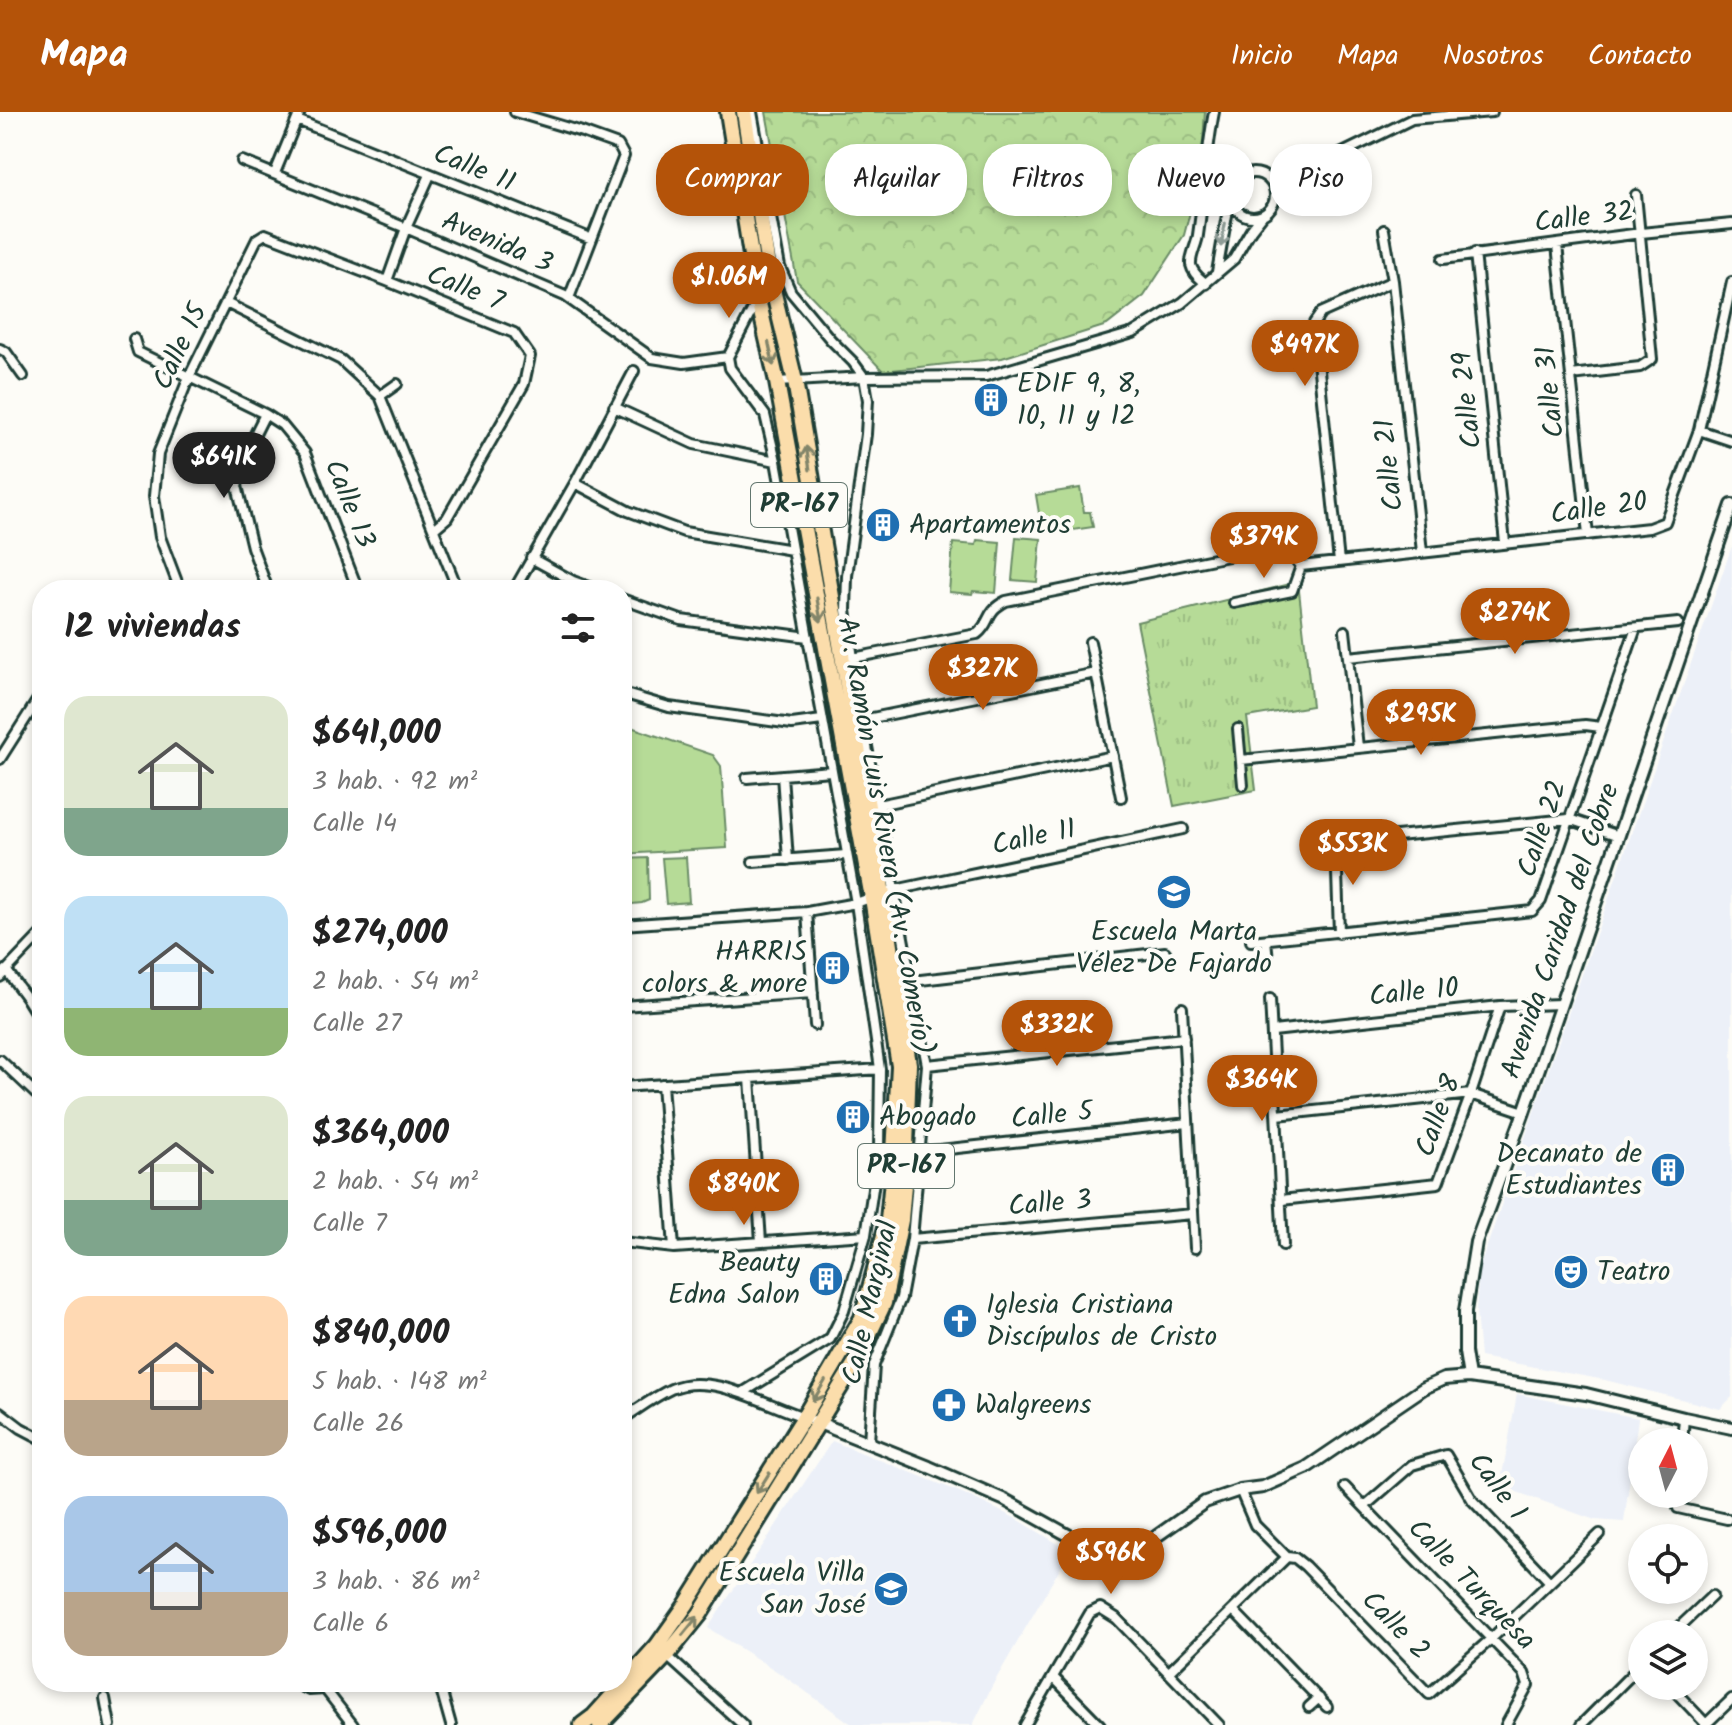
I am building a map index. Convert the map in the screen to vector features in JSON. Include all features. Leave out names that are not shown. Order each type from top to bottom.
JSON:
[{"type":"highway","name":"Av. Ramón Luis Rivera (Av. Comerío)","points":[[662,1651],[862,1318],[888,1220],[899,1066],[883,894],[758,299],[728,112]]},
{"type":"highway","name":"Av. Ramón Luis Rivera (Av. Comerío)","points":[[632,1684],[700,1614],[857,1360],[884,1303],[901,1220],[906,1159],[909,1064],[883,894],[795,381],[769,273],[744,112]]},
{"type":"highway","name":"Av. Ramón Luis Rivera (Av. Comerío)","points":[[596,1723],[624,1692]]},
{"type":"street","points":[[515,112],[618,145],[624,156],[569,298]]},
{"type":"street","points":[[752,112],[780,267],[791,292],[864,377]]},
{"type":"street","points":[[1206,284],[1194,274],[1191,259],[1198,239],[1207,144],[1214,112]]},
{"type":"street","points":[[1358,144],[1412,115],[1492,112]]},
{"type":"street","points":[[275,173],[298,116]]},
{"type":"street","name":"Calle 11","points":[[298,116],[430,175],[592,239]]},
{"type":"street","name":"Avenida 3","points":[[242,161],[569,298],[652,358],[684,363],[728,357]]},
{"type":"street","points":[[1254,173],[1269,179]]},
{"type":"street","points":[[387,281],[430,175]]},
{"type":"street","points":[[1571,375],[1640,367],[1652,359],[1636,195]]},
{"type":"street","points":[[777,382],[864,377],[986,376],[1133,333],[1182,303],[1234,259],[1251,230],[1270,210]]},
{"type":"street","points":[[1217,272],[1227,216]]},
{"type":"street","points":[[1248,216],[1262,216]]},
{"type":"street","name":"Calle 32","points":[[1443,259],[1732,224]]},
{"type":"street","name":"Calle 21","points":[[1384,230],[1393,281],[1422,552]]},
{"type":"street","name":"Calle 7","points":[[245,263],[257,239],[265,234],[514,333],[530,356],[524,384],[447,518],[434,529]]},
{"type":"street","name":"Calle 31","points":[[1557,245],[1588,535]]},
{"type":"street","name":"Calle 29","points":[[1475,253],[1505,543]]},
{"type":"street","name":"Calle 15","points":[[176,580],[160,537],[154,496],[158,454],[189,377],[245,263]]},
{"type":"street","points":[[1339,562],[1314,323],[1321,313],[1393,281]]},
{"type":"street","name":"Calle 20","points":[[1301,566],[1649,528],[1665,522],[1699,430],[1732,282]]},
{"type":"street","points":[[728,357],[758,299]]},
{"type":"street","points":[[226,303],[341,360],[380,396],[454,580]]},
{"type":"street","name":"Calle 13","points":[[134,339],[138,352],[282,425],[305,453],[354,580]]},
{"type":"street","points":[[3,351],[23,376]]},
{"type":"street","name":"Calle Marginal","points":[[728,357],[730,368],[765,415],[776,461],[856,903],[880,1069],[879,1148],[866,1235],[844,1311],[830,1339],[742,1393]]},
{"type":"street","points":[[519,580],[634,371]]},
{"type":"street","name":"Calle Marginal","points":[[864,377],[868,400],[866,434],[847,576],[846,610],[878,805],[883,894],[912,981],[927,1065],[912,1239],[901,1298],[874,1365],[869,1442]]},
{"type":"street","points":[[380,396],[397,384]]},
{"type":"street","points":[[614,407],[694,444],[776,461]]},
{"type":"street","points":[[264,580],[252,547],[237,486],[244,456],[265,414]]},
{"type":"street","points":[[1699,430],[1732,441]]},
{"type":"street","points":[[575,483],[628,511],[684,532],[792,550]]},
{"type":"street","name":"Avenida Caridad del Cobre","points":[[1469,1377],[1465,1352],[1465,1311],[1476,1242],[1524,1112],[1732,505]]},
{"type":"street","points":[[853,658],[974,635],[982,630],[993,608],[1001,603],[1045,592],[1283,545],[1301,566],[1292,591],[1234,603]]},
{"type":"street","points":[[531,558],[571,580]]},
{"type":"street","points":[[632,603],[681,620],[808,637]]},
{"type":"street","points":[[1348,657],[1678,623]]},
{"type":"street","name":"Calle 22","points":[[1251,941],[1532,911],[1541,901],[1636,628]]},
{"type":"street","points":[[1345,631],[1358,747]]},
{"type":"street","points":[[1090,642],[1121,797]]},
{"type":"street","points":[[862,720],[1096,673]]},
{"type":"street","points":[[632,696],[669,707],[792,724],[822,720]]},
{"type":"street","points":[[0,759],[32,709]]},
{"type":"street","points":[[1241,760],[1585,725],[1601,727]]},
{"type":"street","points":[[1238,729],[1243,785]]},
{"type":"street","points":[[878,805],[1113,756]]},
{"type":"street","points":[[747,778],[831,771]]},
{"type":"street","points":[[782,775],[788,860]]},
{"type":"street","points":[[1339,933],[1336,842],[1569,819],[1619,836]]},
{"type":"street","name":"Calle 11","points":[[856,903],[883,894],[1183,829]]},
{"type":"street","points":[[753,862],[846,855]]},
{"type":"street","points":[[632,924],[807,912],[856,903]]},
{"type":"street","points":[[807,912],[815,1025]]},
{"type":"street","points":[[1266,940],[1268,960]]},
{"type":"street","points":[[32,943],[3,973],[32,1007]]},
{"type":"street","points":[[912,981],[1165,952]]},
{"type":"street","points":[[632,1005],[813,993]]},
{"type":"street","points":[[1270,999],[1283,1245]]},
{"type":"street","name":"Calle 10","points":[[1273,1031],[1500,1006],[1561,1004]]},
{"type":"street","name":"Calle 8","points":[[1281,1200],[1438,1183],[1500,1006]]},
{"type":"street","points":[[1182,1008],[1195,1248]]},
{"type":"street","points":[[927,1065],[1184,1038]]},
{"type":"street","points":[[0,1060],[32,1090]]},
{"type":"street","points":[[632,1086],[880,1069]]},
{"type":"street","points":[[750,1078],[761,1242]]},
{"type":"street","points":[[662,1084],[674,1248]]},
{"type":"street","points":[[1277,1115],[1471,1094],[1524,1112]]},
{"type":"street","name":"Calle 5","points":[[921,1152],[1188,1123]]},
{"type":"street","name":"Calle 3","points":[[912,1239],[1193,1214]]},
{"type":"street","points":[[632,1243],[674,1248],[866,1235]]},
{"type":"street","points":[[632,1413],[673,1388],[705,1383],[742,1393],[869,1442],[1005,1500],[1086,1545],[1109,1551],[1144,1545],[1205,1502],[1240,1490],[1263,1487],[1306,1468],[1424,1388],[1444,1379],[1469,1377],[1586,1394],[1732,1428]]},
{"type":"street","points":[[0,1412],[32,1434]]},
{"type":"street","points":[[1683,1428],[1684,1418]]},
{"type":"street","name":"Calle 1","points":[[1365,1506],[1412,1465],[1446,1455],[1473,1501],[1549,1581]]},
{"type":"street","name":"Calle Turquesa","points":[[1345,1487],[1524,1673],[1528,1685],[1506,1725]]},
{"type":"street","name":"Calle 2","points":[[1240,1490],[1255,1525],[1287,1557],[1295,1558],[1305,1566],[1429,1694],[1600,1534]]},
{"type":"street","points":[[1678,1508],[1727,1519]]},
{"type":"street","points":[[1169,1672],[1287,1557]]},
{"type":"street","points":[[1687,1620],[1712,1596]]},
{"type":"street","points":[[1025,1725],[1090,1613],[1100,1608],[1116,1618],[1219,1725]]},
{"type":"street","points":[[1233,1610],[1327,1707]]},
{"type":"street","points":[[662,1651],[743,1725]]},
{"type":"street","points":[[1053,1677],[1100,1725]]},
{"type":"street","points":[[1581,1725],[1628,1678]]},
{"type":"street","points":[[331,1692],[353,1725]]},
{"type":"street","points":[[442,1692],[451,1725]]},
{"type":"street","points":[[105,1698],[110,1725]]},
{"type":"street","points":[[1309,1707],[1319,1698]]},
{"type":"street","points":[[1683,1700],[1706,1725],[1732,1699]]},
{"type":"shaded area","points":[[1732,546],[1732,1397],[1720,1409],[1605,1380],[1480,1357],[1476,1311],[1479,1269]]},
{"type":"shaded area","points":[[1517,1394],[1638,1418],[1637,1428],[1628,1428],[1628,1492],[1624,1522],[1595,1520],[1500,1486]]},
{"type":"shaded area","name":"Escuela Villa San José","points":[[832,1441],[960,1492],[1017,1519],[1070,1551],[973,1725],[853,1725],[708,1628]]},
{"type":"green space","points":[[766,112],[1205,112],[1203,144],[1128,144],[1128,216],[1189,216],[1184,235],[1144,296],[1107,325],[1002,358],[883,371],[797,281],[785,216],[809,216],[809,144],[772,144]]},
{"type":"green space","points":[[1080,488],[1084,512],[1090,512],[1093,527],[1059,532],[1058,526],[1046,525],[1040,519],[1036,495]]},
{"type":"green space","points":[[1016,537],[1041,539],[1037,582],[1012,580]]},
{"type":"green space","points":[[977,540],[1000,542],[996,593],[949,592],[953,543],[976,545]]},
{"type":"green space","points":[[1298,582],[1312,706],[1247,717],[1256,790],[1174,806],[1137,622]]},
{"type":"green space","points":[[632,727],[713,755],[721,766],[727,848],[632,853]]},
{"type":"green space","points":[[686,857],[689,902],[666,904],[662,858]]},
{"type":"green space","points":[[648,858],[649,900],[642,903],[632,904],[632,859]]},
{"type":"place","name":"EDIF 9, 8, 10, 11 y 12","points":[[991,400]]},
{"type":"place","name":"Apartamentos","points":[[883,525]]},
{"type":"place","name":"Escuela Marta Vélez De Fajardo","points":[[1174,892]]},
{"type":"place","name":"HARRIS colors & more","points":[[833,968]]},
{"type":"place","name":"Abogado","points":[[853,1117]]},
{"type":"place","name":"Decanato de Estudiantes","points":[[1668,1170]]},
{"type":"place","name":"Teatro","points":[[1571,1272]]},
{"type":"place","name":"Beauty Edna Salon","points":[[826,1279]]},
{"type":"place","name":"Iglesia Cristiana Discípulos de Cristo","points":[[960,1321]]},
{"type":"place","name":"Walgreens","points":[[949,1405]]},
{"type":"place","name":"Escuela Villa San José","points":[[891,1589]]}]
